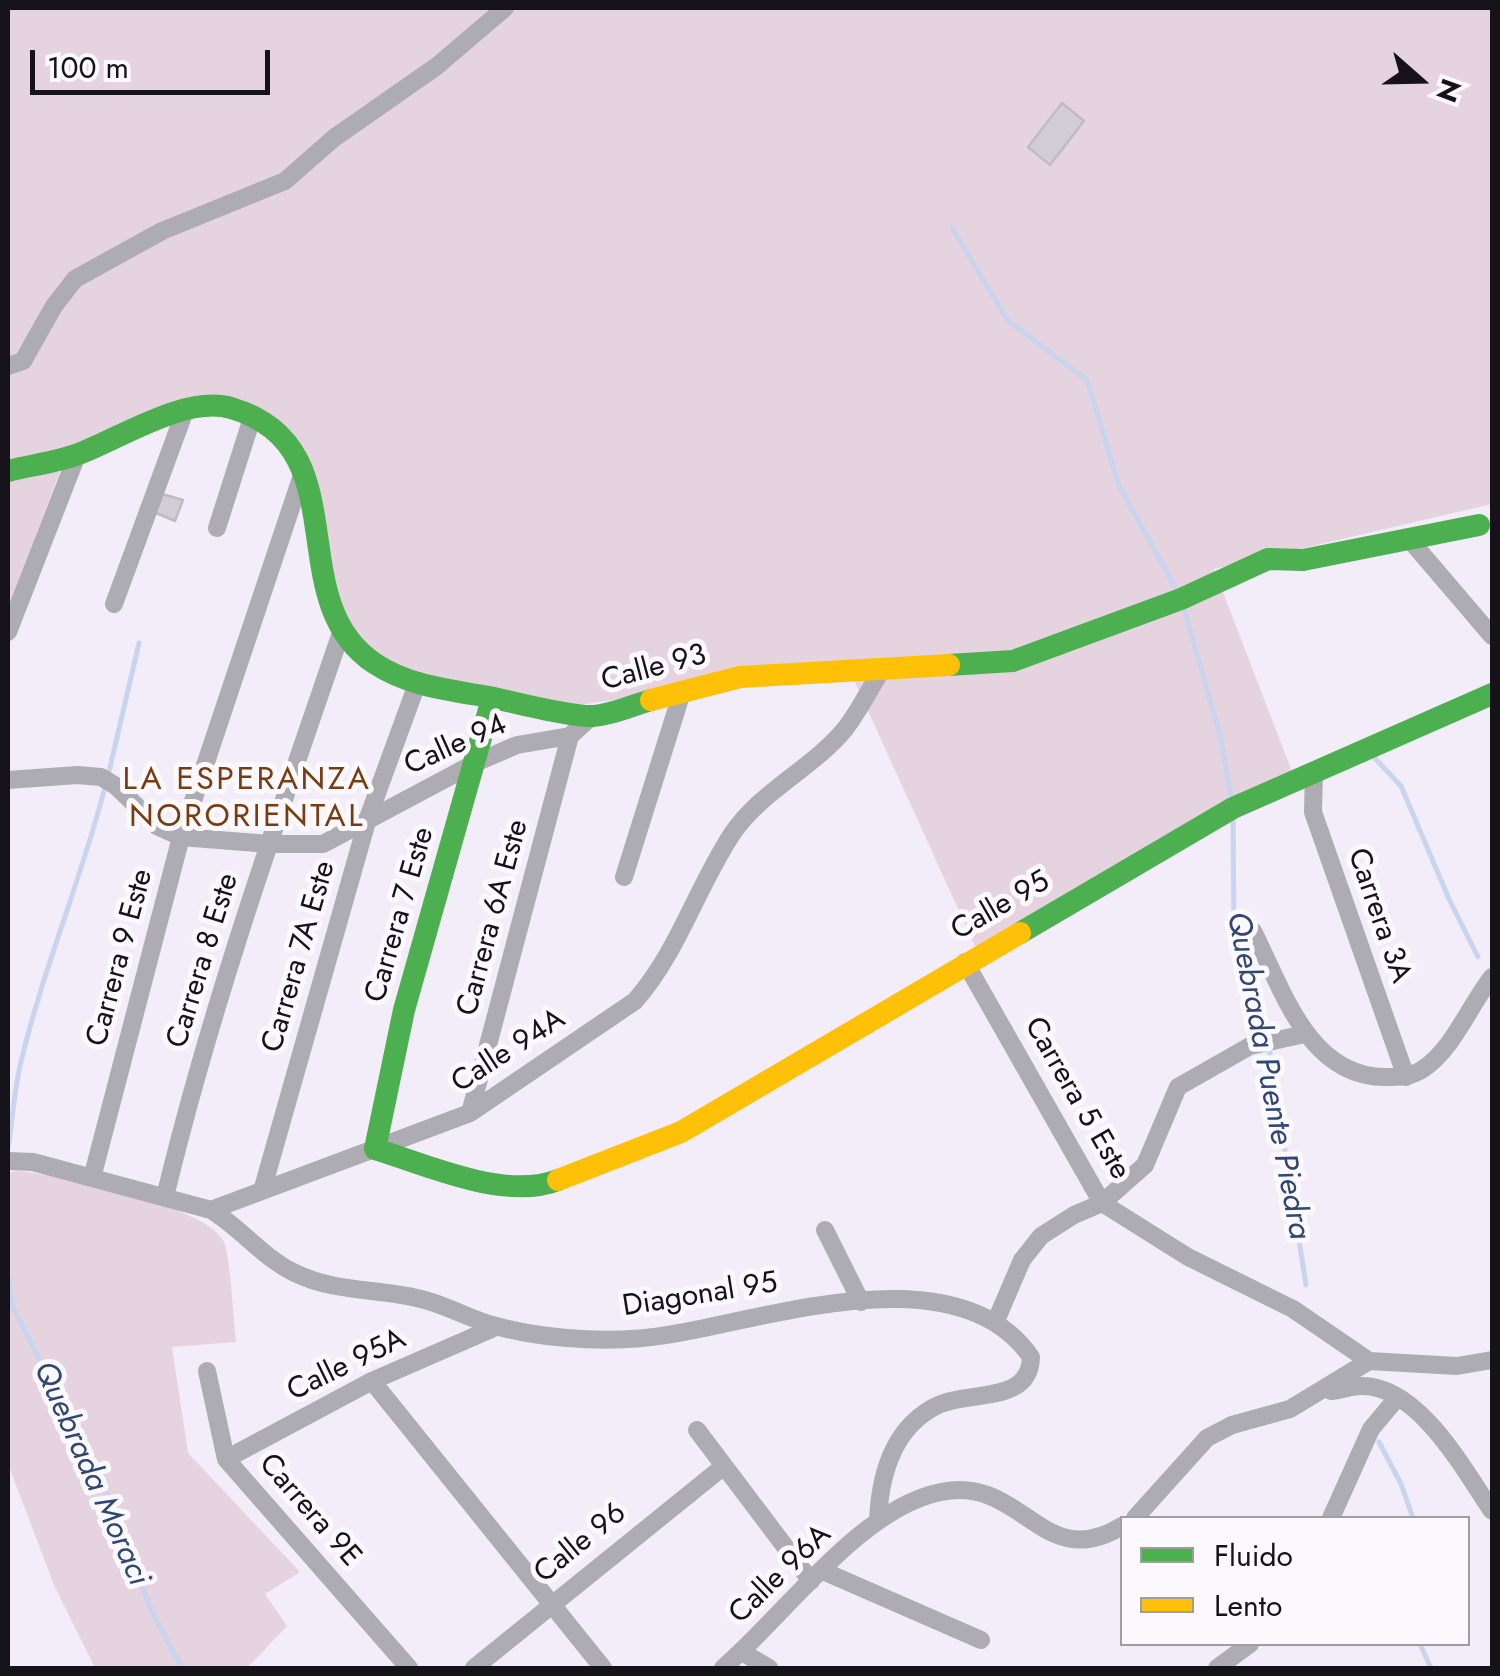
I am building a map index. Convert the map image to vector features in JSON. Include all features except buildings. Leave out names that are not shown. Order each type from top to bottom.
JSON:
[{"type":"street","points":[[8,366],[23,361],[54,306],[75,279],[162,232],[285,181],[334,138],[437,66],[506,8]]},
{"type":"street","name":"Calle 93","points":[[8,471],[77,454],[186,408],[229,407],[278,431],[294,449],[304,468],[326,588],[342,630],[372,662],[416,684],[592,716],[740,676],[1013,661],[1182,600],[1268,560],[1303,560],[1478,525]]},
{"type":"street","points":[[114,604],[186,408]]},
{"type":"street","points":[[217,528],[252,418]]},
{"type":"street","points":[[8,632],[77,454]]},
{"type":"street","name":"Carrera 9 Este","points":[[92,1178],[181,838],[304,468]]},
{"type":"street","points":[[1410,540],[1492,636]]},
{"type":"street","name":"Carrera 8 Este","points":[[166,1197],[185,1115],[269,844],[342,630]]},
{"type":"street","name":"Calle 94A","points":[[210,1210],[470,1113],[634,1001],[663,965],[732,834],[844,730],[882,670]]},
{"type":"street","name":"Carrera 7A Este","points":[[262,1191],[368,818],[416,684]]},
{"type":"street","points":[[624,877],[682,692]]},
{"type":"street","name":"Calle 95","points":[[374,1149],[490,1185],[546,1185],[681,1132],[1233,808],[1492,694]]},
{"type":"street","name":"Carrera 7 Este","points":[[374,1149],[404,1010],[492,699]]},
{"type":"street","points":[[570,736],[592,716]]},
{"type":"street","name":"Calle 94","points":[[181,838],[323,844],[475,762],[517,746],[570,736]]},
{"type":"street","name":"Carrera 6A Este","points":[[470,1113],[570,736]]},
{"type":"street","name":"Carrera 3A","points":[[1314,772],[1313,812],[1406,1077]]},
{"type":"street","points":[[8,780],[77,775],[108,782],[157,826],[181,838]]},
{"type":"street","points":[[1253,932],[1306,1034],[1321,1053],[1374,1077],[1406,1077],[1421,1071],[1436,1057],[1492,977]]},
{"type":"street","name":"Carrera 5 Este","points":[[965,962],[1102,1202],[1188,1257],[1294,1308],[1369,1361]]},
{"type":"street","points":[[995,1323],[1022,1260],[1041,1236],[1102,1202],[1145,1165],[1178,1087],[1250,1046],[1306,1034]]},
{"type":"street","points":[[12,1161],[210,1210]]},
{"type":"street","name":"Diagonal 95","points":[[210,1210],[294,1273],[348,1290],[418,1298],[496,1326],[571,1338],[646,1338],[793,1308],[924,1298],[995,1323],[1013,1335],[1031,1357],[1024,1382],[1012,1390],[951,1400],[934,1407],[913,1424],[886,1464],[878,1520]]},
{"type":"street","points":[[825,1230],[861,1302]]},
{"type":"street","name":"Calle 95A","points":[[226,1460],[372,1381],[496,1326]]},
{"type":"street","points":[[1137,1516],[1206,1438],[1232,1424],[1290,1409],[1369,1361],[1458,1366],[1492,1360]]},
{"type":"street","name":"Carrera 9E","points":[[207,1371],[226,1460],[409,1668]]},
{"type":"street","points":[[372,1381],[603,1668]]},
{"type":"street","points":[[1320,1393],[1364,1386],[1397,1398],[1434,1427],[1492,1512]]},
{"type":"street","points":[[1331,1516],[1371,1430],[1397,1398]]},
{"type":"street","points":[[697,1430],[817,1576],[982,1640]]},
{"type":"street","name":"Calle 96","points":[[474,1668],[724,1466]]},
{"type":"street","name":"Calle 96A","points":[[723,1668],[878,1520],[915,1499],[963,1489],[984,1492],[1008,1502],[1059,1538],[1091,1540],[1117,1529]]},
{"type":"street","points":[[1216,1668],[1247,1646]]},
{"type":"street","points":[[742,1652],[768,1668]]},
{"type":"shaded area","points":[[8,8],[1492,8],[1492,504],[1214,569],[1296,782],[976,948],[848,667],[571,706],[470,700],[340,643],[306,503],[283,440],[232,406],[168,407],[63,463],[8,610]]},
{"type":"shaded area","points":[[17,1171],[130,1194],[191,1216],[213,1229],[224,1242],[236,1342],[172,1347],[188,1453],[300,1572],[265,1594],[287,1626],[247,1668],[95,1668],[54,1585],[8,1464],[8,1173]]},
{"type":"waterway","name":"Quebrada Puente Piedra","points":[[952,228],[1008,321],[1087,380],[1119,486],[1179,594]]},
{"type":"waterway","name":"Quebrada Puente Piedra","points":[[1183,605],[1220,735],[1232,802]]},
{"type":"waterway","name":"Quebrada Moraci","points":[[108,776],[139,643]]},
{"type":"waterway","points":[[1371,754],[1401,786],[1478,957]]},
{"type":"waterway","name":"Quebrada Moraci","points":[[8,1149],[29,1031],[105,787]]},
{"type":"waterway","name":"Quebrada Puente Piedra","points":[[1233,818],[1234,929],[1266,1038]]},
{"type":"waterway","name":"Quebrada Puente Piedra","points":[[1269,1048],[1306,1285]]},
{"type":"waterway","name":"Quebrada Moraci","points":[[8,1277],[12,1305],[109,1499],[152,1612],[182,1668]]},
{"type":"waterway","name":"Quebrada Puente Piedra","points":[[1379,1442],[1412,1516]]},
{"type":"waterway","name":"Quebrada Puente Piedra","points":[[1421,1646],[1431,1668]]},
{"type":"traffic: fast","points":[[8,471],[73,456],[175,412],[195,407],[231,408],[271,427],[295,455],[308,489],[330,602],[346,635],[374,663],[429,686],[583,716],[615,712],[651,700]]},
{"type":"traffic: fast","points":[[949,665],[1013,661],[1181,599],[1268,559],[1303,560],[1479,525]]},
{"type":"traffic: fast","points":[[1020,933],[1233,808],[1492,694]]},
{"type":"traffic: fast","points":[[492,699],[404,1010],[375,1149],[491,1184],[537,1185],[558,1180]]},
{"type":"traffic: slow","points":[[651,700],[740,677],[949,665]]},
{"type":"traffic: slow","points":[[558,1180],[681,1132],[1020,933]]},
{"type":"district","name":"LA ESPERANZA NORORIENTAL","points":[[247,800]]}]
